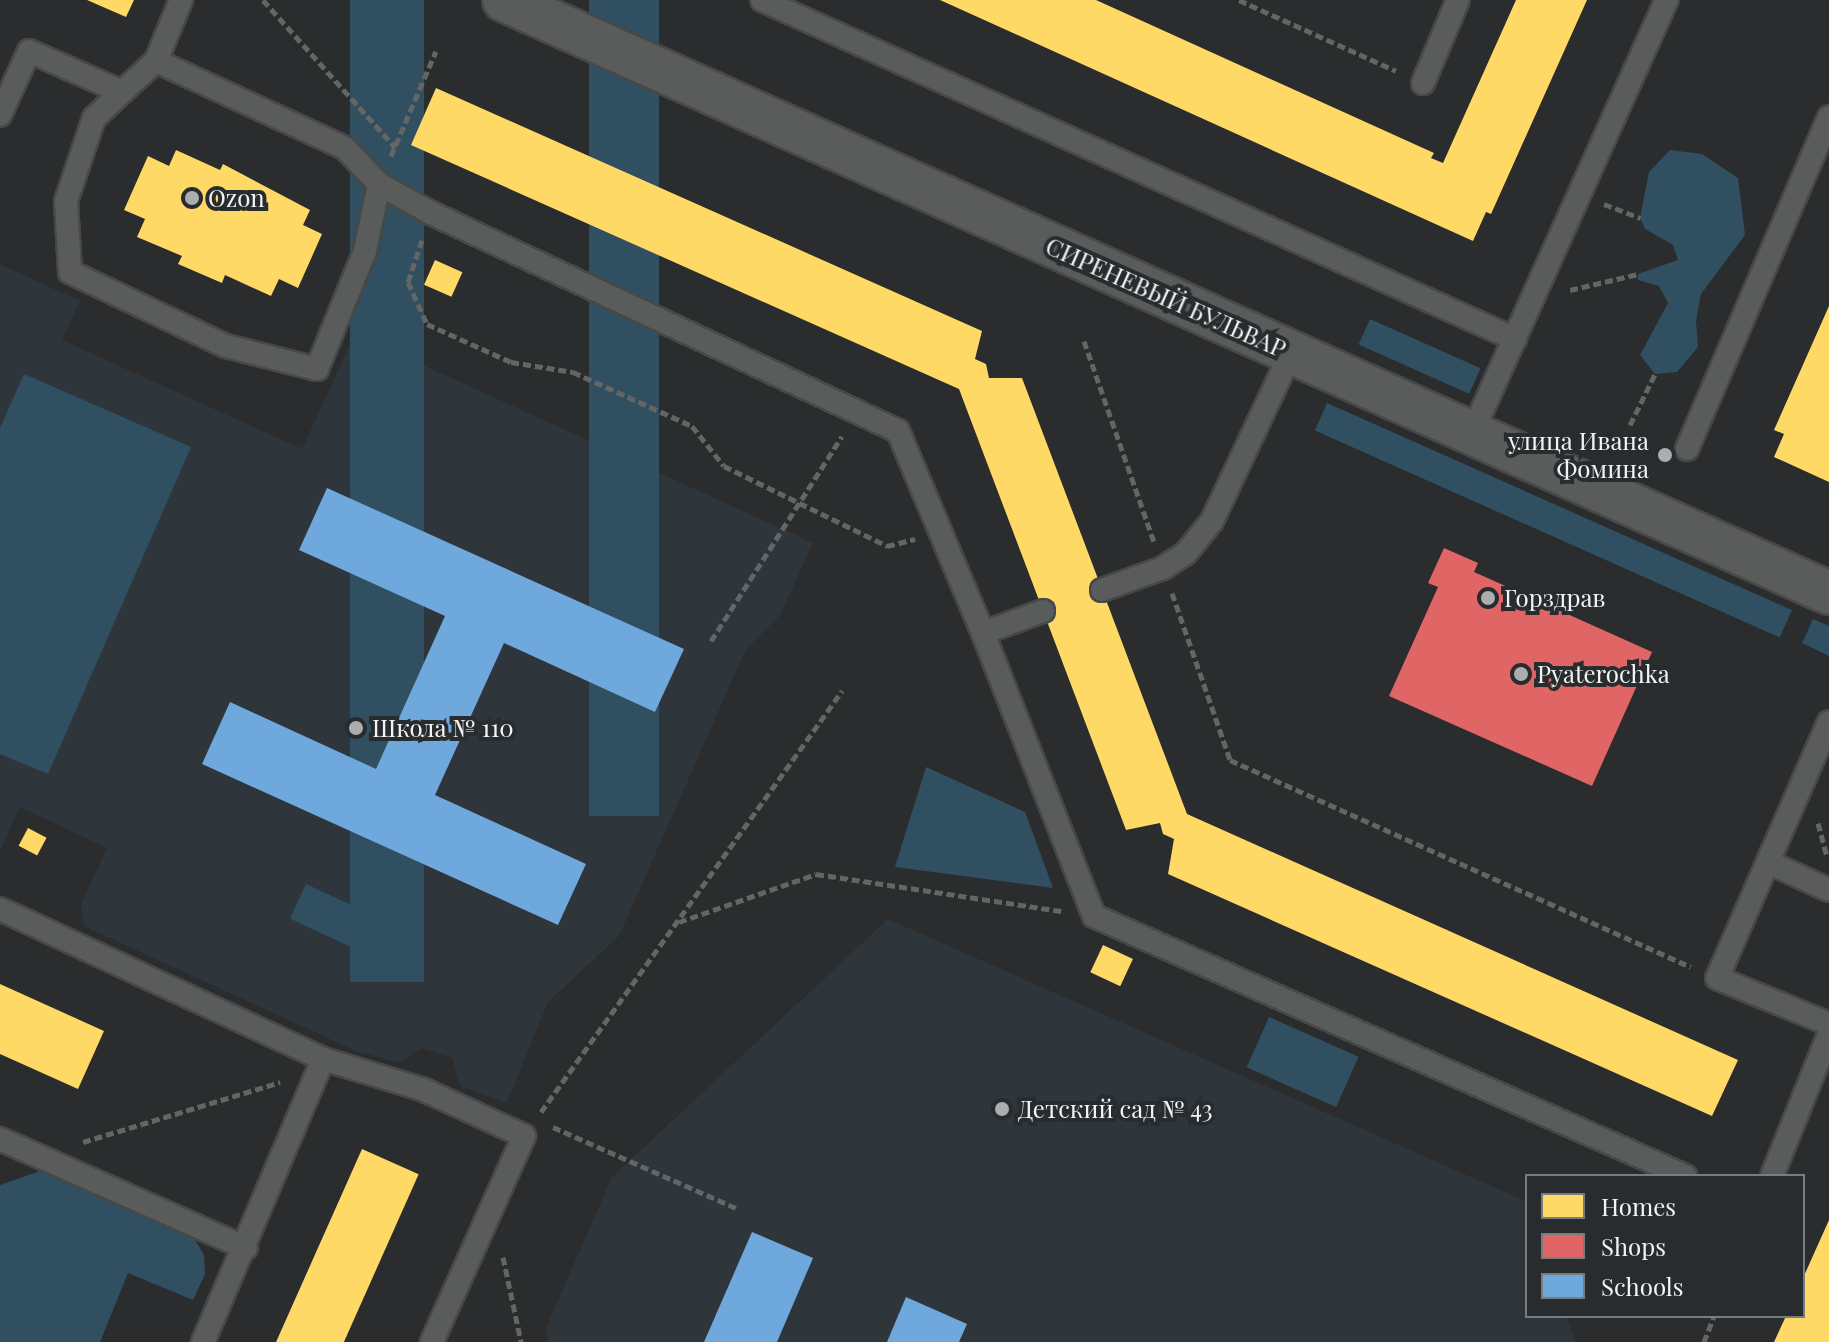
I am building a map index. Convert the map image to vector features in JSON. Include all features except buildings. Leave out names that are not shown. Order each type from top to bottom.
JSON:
[{"type":"street","name":"СИРЕНЕВЫЙ БУЛЬВАР","points":[[504,0],[553,10],[1291,353],[1829,593]]},
{"type":"lane","points":[[181,0],[156,61],[94,118],[66,201],[70,272],[226,346],[317,369],[365,251],[379,184]]},
{"type":"lane","points":[[762,0],[1515,339]]},
{"type":"lane","points":[[1423,83],[1458,0]]},
{"type":"lane","points":[[1472,433],[1667,0]]},
{"type":"lane","points":[[0,115],[29,51],[122,92]]},
{"type":"lane","points":[[156,61],[345,148],[379,184],[431,213],[898,431],[983,633],[1094,916],[1680,1174]]},
{"type":"lane","points":[[1687,449],[1829,117]]},
{"type":"lane","points":[[1102,590],[1163,568],[1186,553],[1212,521],[1291,353]]},
{"type":"lane","points":[[983,633],[1043,611]]},
{"type":"lane","points":[[1829,722],[1717,978],[1829,1024]]},
{"type":"lane","points":[[1768,862],[1829,890]]},
{"type":"lane","points":[[0,909],[323,1059],[422,1089],[530,1128],[432,1342]]},
{"type":"lane","points":[[1773,1174],[1829,1034]]},
{"type":"lane","points":[[203,1342],[246,1248],[323,1059]]},
{"type":"lane","points":[[0,1139],[246,1248]]},
{"type":"path","points":[[263,0],[395,147]]},
{"type":"path","points":[[1239,0],[1423,83]]},
{"type":"path","points":[[379,184],[436,51]]},
{"type":"path","points":[[1581,195],[1640,218]]},
{"type":"path","points":[[431,213],[408,282],[427,324],[511,362],[573,372],[692,426],[724,466],[887,546],[941,533]]},
{"type":"path","points":[[1534,297],[1638,274]]},
{"type":"path","points":[[1084,341],[1230,760],[1717,978]]},
{"type":"path","points":[[1630,425],[1655,374]]},
{"type":"path","points":[[711,641],[858,412]]},
{"type":"path","points":[[738,1209],[530,1128],[842,691]]},
{"type":"path","points":[[677,922],[816,874],[1094,916]]},
{"type":"path","points":[[39,1156],[291,1079],[323,1059]]},
{"type":"path","points":[[493,1205],[521,1342]]},
{"type":"path","points":[[1704,1342],[1713,1318]]},
{"type":"shaded area","points":[[350,0],[424,0],[424,982],[350,982]]},
{"type":"shaded area","points":[[589,0],[659,0],[659,816],[589,816]]},
{"type":"shaded area","points":[[1670,150],[1702,154],[1738,178],[1745,235],[1701,294],[1696,321],[1698,347],[1677,372],[1655,374],[1640,355],[1668,303],[1659,286],[1638,280],[1638,274],[1678,260],[1673,245],[1645,229],[1640,218],[1649,172]]},
{"type":"shaded area","name":"Школа № 110","points":[[0,264],[80,301],[62,340],[302,449],[355,334],[813,543],[780,615],[746,649],[619,936],[548,1002],[507,1103],[460,1086],[452,1058],[421,1048],[400,1063],[356,1051],[84,926],[81,904],[107,848],[20,807],[0,851]]},
{"type":"shaded area","points":[[1370,319],[1481,368],[1469,394],[1359,345]]},
{"type":"shaded area","points":[[24,374],[191,447],[48,774],[0,754],[0,428]]},
{"type":"shaded area","points":[[1327,403],[1792,610],[1780,637],[1315,430]]},
{"type":"shaded area","points":[[1813,619],[1829,626],[1829,656],[1802,643]]},
{"type":"shaded area","points":[[926,767],[1025,812],[1053,888],[895,867]]},
{"type":"shaded area","points":[[306,884],[376,917],[360,951],[290,918]]},
{"type":"shaded area","name":"Детский сад № 43","points":[[888,919],[1525,1201],[1525,1318],[1567,1318],[1576,1342],[548,1342],[546,1328],[612,1177]]},
{"type":"shaded area","points":[[1269,1017],[1359,1057],[1336,1107],[1247,1067]]},
{"type":"shaded area","points":[[43,1170],[194,1238],[204,1255],[205,1274],[193,1300],[128,1273],[100,1342],[0,1342],[0,1185]]},
{"type":"place","name":"Ozon","points":[[192,198]]},
{"type":"place","name":"улица Ивана Фомина","points":[[1665,455]]},
{"type":"place","name":"Горздрав","points":[[1488,598]]},
{"type":"place","name":"Pyaterochka","points":[[1521,674]]},
{"type":"place","name":"Школа № 110","points":[[356,728]]},
{"type":"place","name":"Детский сад № 43","points":[[1002,1109]]}]
